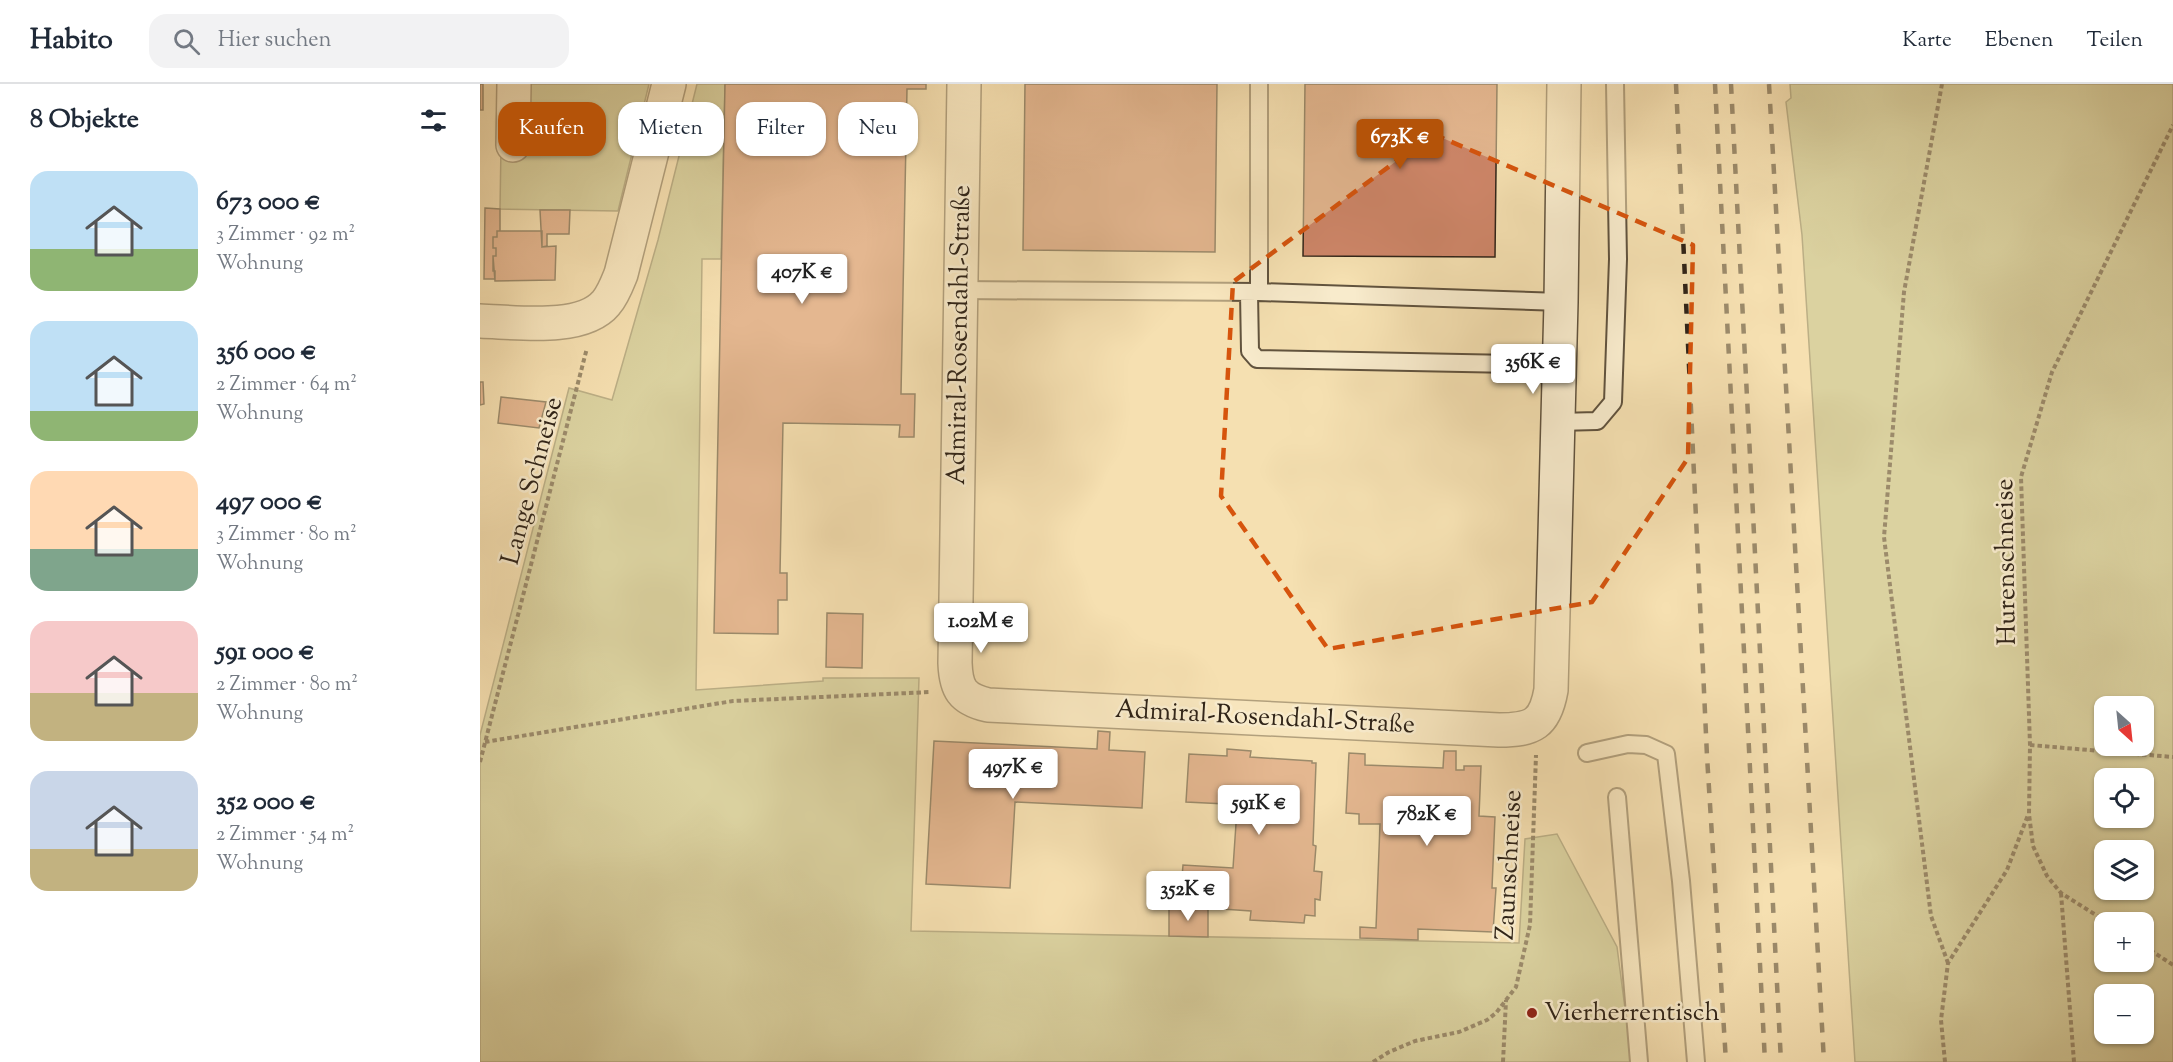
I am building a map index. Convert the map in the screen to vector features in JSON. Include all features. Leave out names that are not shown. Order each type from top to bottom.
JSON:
[{"type":"street","points":[[514,84],[514,102]]},
{"type":"street","points":[[480,321],[570,322],[594,313],[607,302],[621,274],[669,84]]},
{"type":"street","name":"Admiral-Rosendahl-Straße","points":[[964,84],[955,663],[955,677],[960,691],[973,702],[988,705],[1499,730],[1518,730],[1538,722]]},
{"type":"street","points":[[1538,722],[1548,704],[1551,690],[1562,302],[1564,84]]},
{"type":"lane","points":[[1259,84],[1254,292],[1250,351],[1257,359],[1559,365]]},
{"type":"lane","points":[[1558,422],[1597,421],[1613,402],[1618,259],[1615,84]]},
{"type":"lane","points":[[960,290],[1254,292],[1562,302]]},
{"type":"lane","points":[[1587,753],[1628,744],[1646,745],[1666,754],[1681,881],[1696,1062]]},
{"type":"lane","points":[[1617,797],[1639,1062]]},
{"type":"path","points":[[1941,84],[1904,292],[1884,537],[1931,916],[1948,963]]},
{"type":"path","name":"Hurenschneise","points":[[2029,814],[2030,745],[2022,477],[2052,372],[2173,125]]},
{"type":"path","name":"Lange Schneise","points":[[480,762],[582,369],[594,313]]},
{"type":"path","points":[[485,742],[733,701],[960,691]]},
{"type":"path","name":"Zaunschneise","points":[[1373,1062],[1415,1041],[1474,1027],[1496,1013],[1516,987],[1530,925],[1538,722]]},
{"type":"path","points":[[2030,745],[2173,757]]},
{"type":"path","points":[[1945,1062],[1941,1020],[1948,963],[2007,870],[2029,814]]},
{"type":"path","points":[[2029,814],[2033,846],[2048,876],[2061,893],[2094,914]]},
{"type":"path","points":[[2061,893],[2074,1062]]},
{"type":"path","points":[[2154,953],[2173,965]]},
{"type":"path","points":[[1503,1062],[1506,1000]]},
{"type":"highlighted area","points":[[1433,134],[1693,245],[1688,458],[1592,602],[1328,649],[1221,496],[1233,282]]},
{"type":"green space","points":[[502,84],[649,84],[645,102],[618,102],[618,156],[631,156],[618,211],[500,209],[501,156],[606,156],[606,102],[502,102]]},
{"type":"green space","points":[[697,84],[725,84],[724,128],[724,102],[692,102]]},
{"type":"green space","points":[[1790,84],[2173,84],[2173,1062],[1855,1062],[1802,235],[1786,102],[1791,98]]},
{"type":"green space","points":[[679,156],[723,156],[721,259],[702,259],[696,690],[823,681],[823,678],[919,678],[911,931],[1519,943],[1525,839],[1557,834],[1617,947],[1632,1062],[480,1062],[480,735],[569,388],[612,400],[658,240]]},
{"type":"building","points":[[480,84],[483,84],[483,110],[480,110]]},
{"type":"building","points":[[725,84],[926,84],[926,89],[907,89],[907,102],[838,102],[838,156],[906,156],[901,394],[915,394],[914,437],[899,437],[900,425],[783,423],[780,573],[787,573],[787,600],[778,600],[778,634],[714,633]]},
{"type":"building","points":[[1025,84],[1217,84],[1215,252],[1023,250]]},
{"type":"building","points":[[1305,84],[1497,84],[1495,257],[1303,256]]},
{"type":"building","points":[[485,208],[500,209],[500,231],[497,231],[497,237],[493,237],[493,248],[496,248],[496,256],[493,256],[495,279],[484,279]]},
{"type":"building","points":[[540,210],[570,210],[569,234],[547,234],[547,246],[542,247]]},
{"type":"building","points":[[497,231],[542,231],[542,247],[556,246],[555,280],[495,281],[493,256],[496,256],[496,248],[493,248],[493,237],[497,237]]},
{"type":"building","points":[[480,382],[483,382],[484,404],[480,405]]},
{"type":"building","points":[[501,397],[546,402],[539,428],[498,423]]},
{"type":"building","points":[[827,613],[863,614],[862,668],[826,667]]},
{"type":"building","points":[[1098,731],[1110,732],[1109,750],[1145,752],[1142,808],[1015,802],[1010,888],[926,884],[934,741],[1097,749]]},
{"type":"building","points":[[1227,749],[1251,751],[1250,757],[1316,763],[1313,845],[1316,846],[1314,871],[1322,872],[1320,900],[1315,899],[1315,916],[1305,915],[1304,923],[1250,920],[1251,911],[1208,908],[1209,896],[1169,893],[1170,876],[1182,877],[1183,865],[1233,868],[1237,809],[1226,808],[1226,804],[1186,802],[1189,754],[1227,756]]},
{"type":"building","points":[[1444,751],[1456,751],[1456,770],[1464,770],[1464,766],[1481,766],[1479,816],[1495,817],[1492,888],[1496,888],[1493,932],[1418,929],[1418,940],[1360,938],[1360,927],[1376,928],[1380,824],[1359,824],[1359,814],[1346,813],[1349,753],[1365,754],[1365,765],[1443,768]]},
{"type":"building","points":[[1169,907],[1208,908],[1208,937],[1169,936]]},
{"type":"railway","points":[[1676,84],[1707,756],[1726,1062]]},
{"type":"railway","points":[[1715,84],[1765,1062]]},
{"type":"railway","points":[[1731,84],[1781,1062]]},
{"type":"railway","points":[[1769,84],[1824,1062]]},
{"type":"place","name":"Vierherrentisch","points":[[1532,1013]]}]
